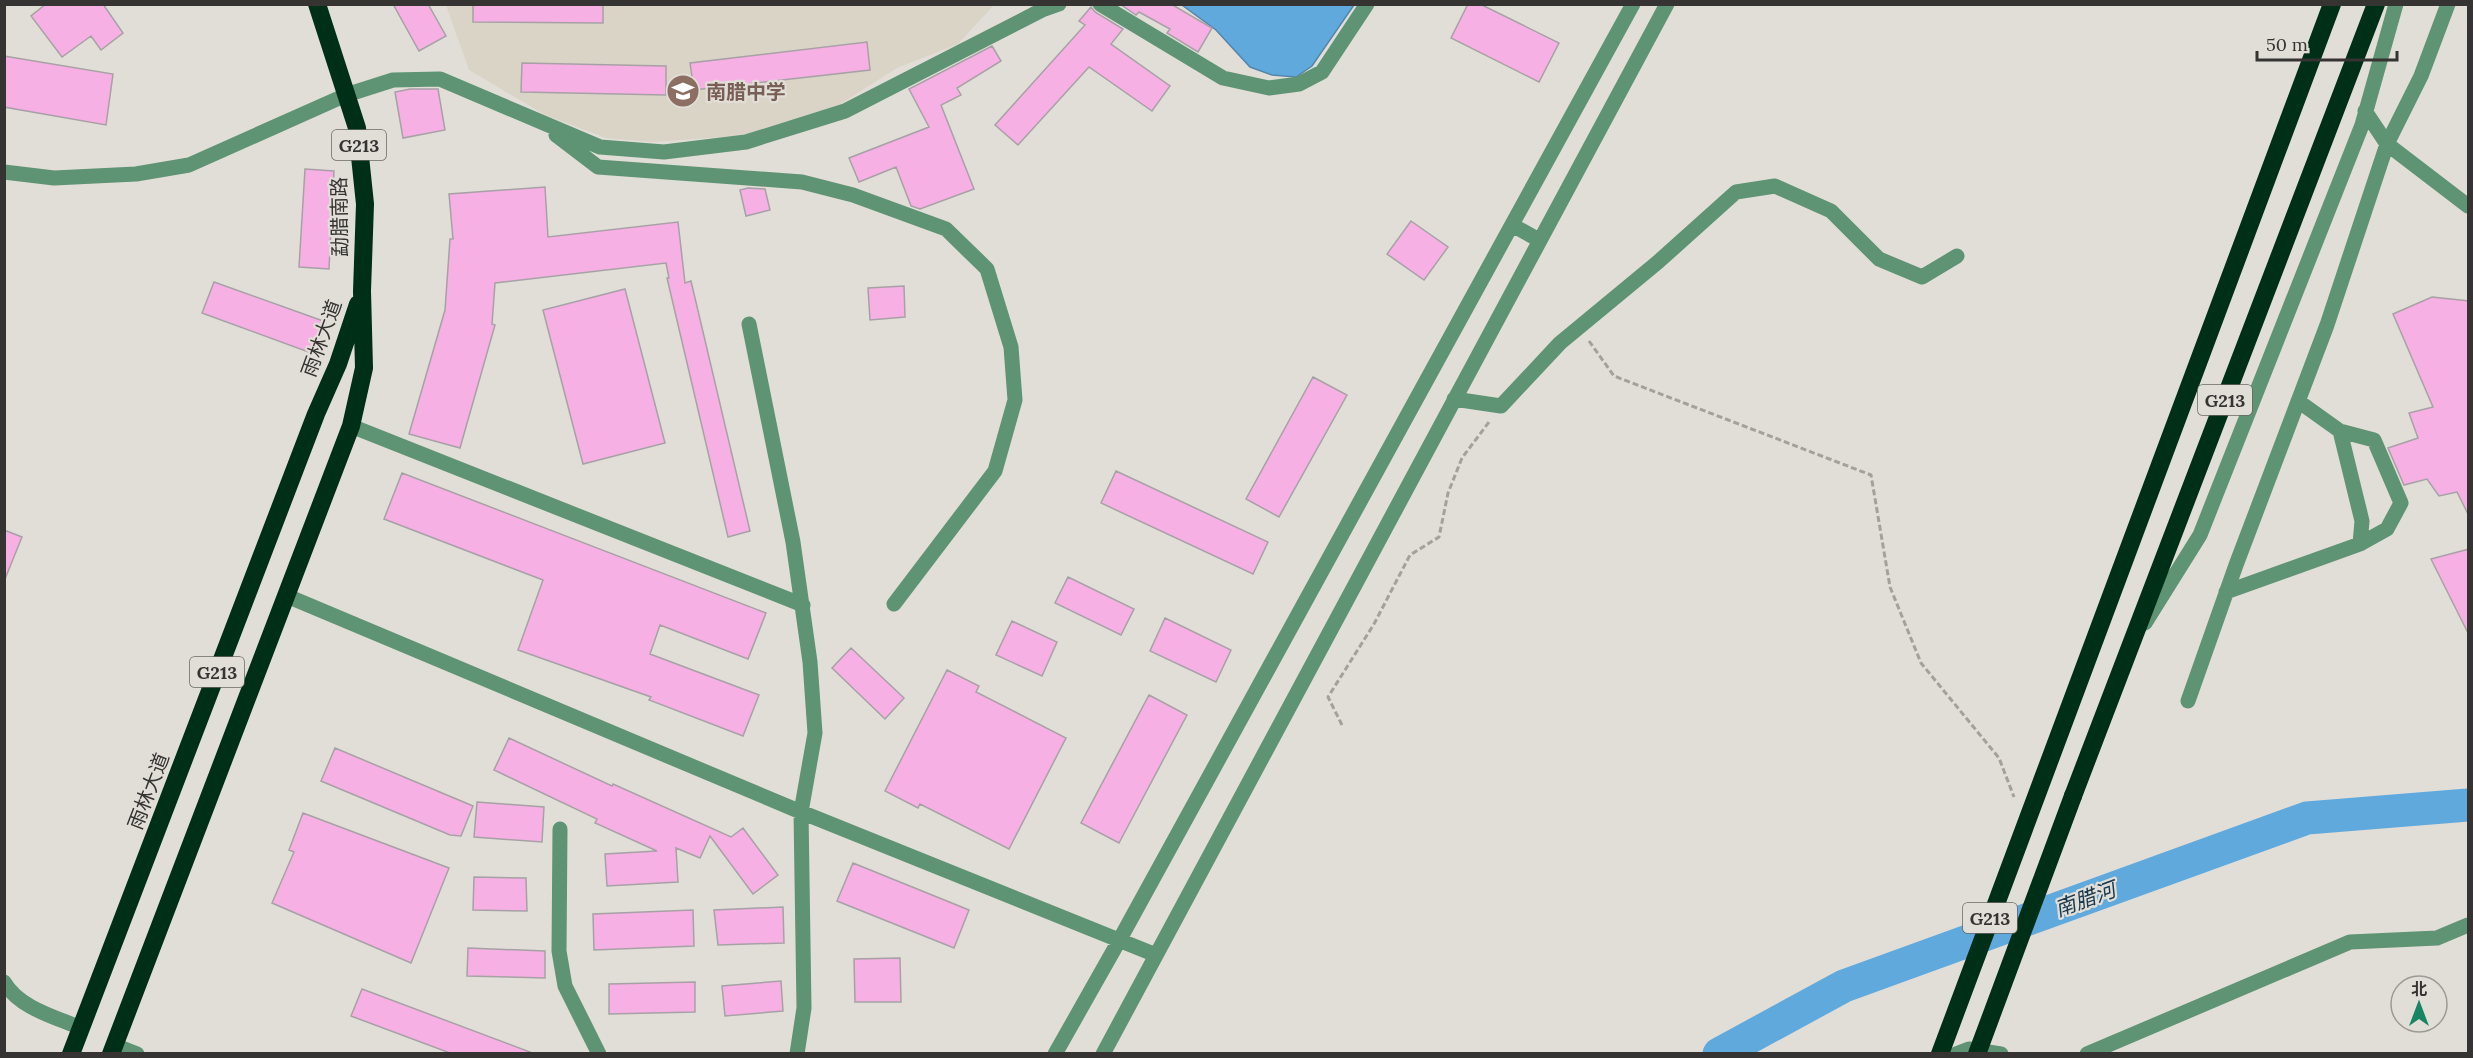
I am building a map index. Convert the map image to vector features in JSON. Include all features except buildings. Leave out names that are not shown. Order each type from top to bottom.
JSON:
[{"type":"highway","name":"勐腊南路","points":[[317,4],[357,128],[365,204],[362,291]]},
{"type":"highway","name":"G213","points":[[1940,1053],[2332,4]]},
{"type":"highway","name":"G213","points":[[1977,1053],[2376,4]]},
{"type":"highway","name":"雨林大道","points":[[113,1049],[351,426],[364,368],[362,291]]},
{"type":"highway","name":"雨林大道","points":[[71,1053],[316,414],[338,363],[362,291]]},
{"type":"street","points":[[4,172],[54,178],[136,174],[189,165],[346,95],[393,80],[440,79],[600,147],[664,153],[746,142],[845,111],[1042,10],[1059,4]]},
{"type":"street","points":[[1100,4],[1223,78],[1269,88],[1299,84],[1322,72],[1367,4]]},
{"type":"street","points":[[1055,1053],[1120,939],[1632,4]]},
{"type":"street","points":[[1103,1053],[1667,4]]},
{"type":"street","points":[[2131,646],[2200,535],[2365,111],[2396,4]]},
{"type":"street","points":[[2188,701],[2226,592],[2326,325],[2387,144],[2421,76],[2448,4]]},
{"type":"street","points":[[2365,111],[2387,144],[2469,206]]},
{"type":"street","points":[[537,120],[598,167],[802,182],[854,195],[946,229],[987,269],[1011,347],[1015,400],[996,471],[894,604]]},
{"type":"street","points":[[1454,399],[1501,406],[1560,343],[1658,262],[1736,192],[1775,186],[1831,211],[1879,259],[1922,277],[1957,256]]},
{"type":"street","points":[[1512,225],[1539,240]]},
{"type":"street","points":[[749,324],[803,605],[815,733],[801,812],[804,1008],[797,1053]]},
{"type":"street","points":[[2226,592],[2360,544],[2387,530],[2402,503],[2374,440],[2340,431],[2298,401]]},
{"type":"street","points":[[351,426],[803,605]]},
{"type":"street","points":[[2340,431],[2362,521],[2360,544]]},
{"type":"street","points":[[287,596],[801,812],[1156,955]]},
{"type":"street","points":[[561,829],[559,951],[565,986],[599,1053]]},
{"type":"street","points":[[2087,1053],[2350,942],[2437,938],[2469,925]]},
{"type":"street","points":[[4,982],[9,990],[28,1006],[81,1028]]},
{"type":"street","points":[[1956,1053],[1969,1048],[2001,1053]]},
{"type":"street","points":[[113,1049],[137,1053]]},
{"type":"path","points":[[1579,327],[1614,376],[1871,475],[1890,587],[1921,663],[1999,758],[2014,797]]},
{"type":"path","points":[[1342,725],[1328,697],[1374,624],[1410,555],[1439,537],[1448,493],[1462,458],[1501,406]]},
{"type":"shaded area","name":"南腊中学","points":[[446,5],[994,5],[958,44],[897,68],[828,112],[739,136],[652,142],[606,138],[545,115],[469,70]]},
{"type":"water","points":[[1182,5],[1354,5],[1312,66],[1296,77],[1272,75],[1250,67],[1216,30]]},
{"type":"waterway","name":"南腊河","points":[[1719,1054],[1844,986],[2307,818],[2468,805]]},
{"type":"place","name":"南腊中学","points":[[683,91]]}]
